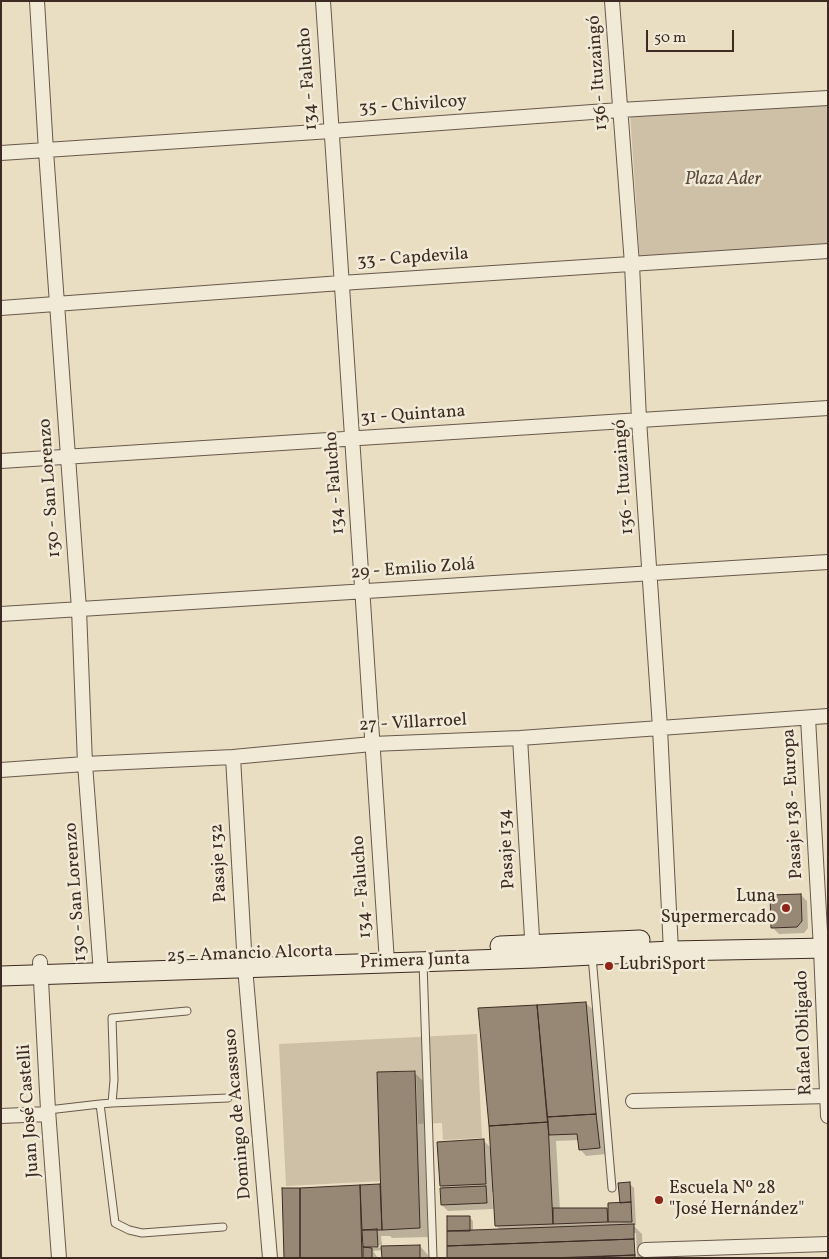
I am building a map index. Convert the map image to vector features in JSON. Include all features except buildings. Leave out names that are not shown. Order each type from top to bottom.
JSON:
[{"type":"main road","points":[[386,956],[533,952],[671,945],[824,942]]},
{"type":"main road","name":"Primera Junta","points":[[1,976],[40,968],[386,956],[423,961],[533,952],[592,956],[671,945]]},
{"type":"main road","points":[[1,964],[40,968]]},
{"type":"street","name":"130 - San Lorenzo","points":[[37,1],[79,609],[85,764],[101,966]]},
{"type":"street","name":"134 - Falucho","points":[[323,1],[386,956]]},
{"type":"street","name":"136 - Ituzaingó","points":[[612,1],[632,264],[639,420],[660,728],[671,945]]},
{"type":"street","name":"35 - Chivilcoy","points":[[1,154],[620,110],[828,98]]},
{"type":"street","name":"33 - Capdevila","points":[[1,308],[341,283],[828,251]]},
{"type":"street","name":"31 - Quintana","points":[[1,461],[828,408]]},
{"type":"street","name":"29 - Emilio Zolá","points":[[1,614],[828,562]]},
{"type":"street","name":"27 - Villarroel","points":[[1,770],[233,757],[372,744],[520,738],[828,716]]},
{"type":"street","name":"Pasaje 138 - Europa","points":[[808,718],[824,942]]},
{"type":"street","name":"Pasaje 134","points":[[520,738],[533,952]]},
{"type":"street","name":"Pasaje 132","points":[[233,757],[244,961]]},
{"type":"street","name":"Rafael Obligado","points":[[824,942],[828,1116]]},
{"type":"street","name":"Domingo de Acassuso","points":[[244,961],[270,1258]]},
{"type":"street","name":"Juan José Castelli","points":[[40,968],[59,1258]]},
{"type":"street","points":[[633,1101],[827,1096]]},
{"type":"street","points":[[1,1116],[48,1112]]},
{"type":"street","points":[[645,1250],[828,1244]]},
{"type":"lane","points":[[592,956],[612,1188]]},
{"type":"lane","points":[[423,961],[433,1258]]},
{"type":"lane","points":[[112,1103],[114,1080],[112,1018],[187,1011]]},
{"type":"lane","points":[[48,1112],[112,1103],[228,1098]]},
{"type":"lane","points":[[100,1104],[115,1223],[129,1230],[142,1232],[222,1227]]},
{"type":"green space","name":"Plaza Ader","points":[[828,98],[828,248],[640,262],[630,113]]},
{"type":"green space","points":[[477,1034],[482,1138],[443,1140],[442,1123],[418,1124],[416,1070],[377,1072],[382,1181],[286,1186],[279,1044]]},
{"type":"place","name":"Luna Supermercado","points":[[786,908]]},
{"type":"place","name":"LubriSport","points":[[609,966]]},
{"type":"place","name":"Escuela Nº 28 \"José Hernández\"","points":[[659,1200]]}]
